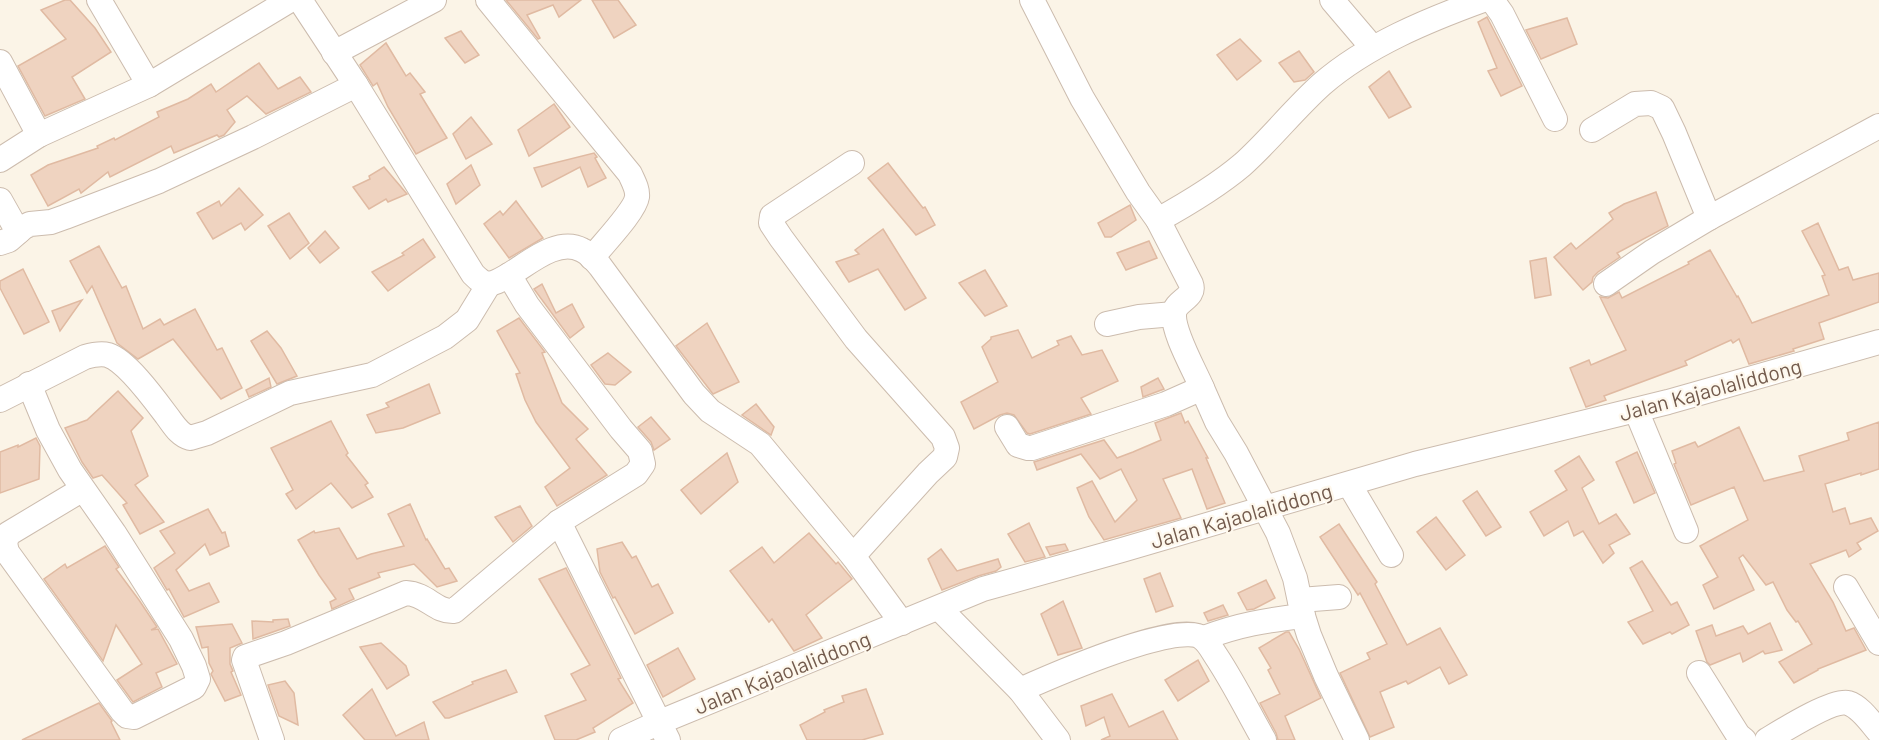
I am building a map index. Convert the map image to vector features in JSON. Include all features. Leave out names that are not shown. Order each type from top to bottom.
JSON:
[{"type":"street","points":[[99,0],[149,85]]},
{"type":"street","points":[[0,160],[39,135],[149,85],[290,0]]},
{"type":"street","points":[[300,0],[356,85],[473,274],[482,282],[499,279],[537,258],[568,246],[582,250],[592,258],[694,394],[710,411],[760,444],[853,556],[902,623]]},
{"type":"street","points":[[334,53],[434,0]]},
{"type":"street","points":[[488,0],[630,174],[636,187],[637,197],[633,204],[619,226],[592,258]]},
{"type":"street","points":[[1032,0],[1082,98],[1138,192],[1158,220],[1192,288],[1191,293],[1175,308],[1174,314],[1182,345],[1217,422],[1272,519],[1295,578],[1301,608],[1326,676],[1357,740]]},
{"type":"street","points":[[1332,0],[1372,47]]},
{"type":"street","points":[[1158,220],[1216,186],[1243,164],[1323,84],[1372,47],[1483,0]]},
{"type":"street","points":[[1492,0],[1502,14],[1555,119]]},
{"type":"street","points":[[0,62],[39,135]]},
{"type":"street","points":[[0,200],[9,238],[30,224],[65,218],[159,181],[356,85]]},
{"type":"street","points":[[1592,129],[1635,104],[1651,103],[1662,108],[1709,218]]},
{"type":"street","points":[[1606,284],[1652,252],[1709,218],[1879,126]]},
{"type":"street","points":[[852,163],[772,216],[771,223],[856,339],[943,437],[947,448],[945,457],[853,556]]},
{"type":"street","points":[[0,400],[85,357],[94,354],[109,355],[150,393],[180,434],[190,438],[207,433],[291,393],[372,375],[445,337],[467,320],[499,279]]},
{"type":"street","points":[[272,740],[244,662],[245,657],[286,643],[406,593],[420,595],[443,610],[454,611],[559,522],[636,474],[643,464],[642,456],[534,315],[499,279]]},
{"type":"street","points":[[1107,324],[1140,317],[1174,314]]},
{"type":"street","name":"Jalan Kajaolaliddong","points":[[621,740],[664,731],[902,623],[983,589],[1349,483],[1488,445],[1679,399],[1879,342]]},
{"type":"street","points":[[28,384],[48,430],[70,470],[114,533],[181,639],[194,666],[198,679],[194,687],[134,717],[127,716],[122,711],[7,552],[5,543],[8,534],[83,489]]},
{"type":"street","points":[[1007,427],[1018,445],[1032,448],[1166,404],[1202,388]]},
{"type":"street","points":[[1636,410],[1686,531]]},
{"type":"street","points":[[1349,483],[1391,555]]},
{"type":"street","points":[[559,522],[664,731]]},
{"type":"street","points":[[1846,588],[1879,643]]},
{"type":"street","points":[[1204,638],[1230,628],[1339,597]]},
{"type":"street","points":[[939,608],[1020,690],[1058,740]]},
{"type":"street","points":[[1020,690],[1099,656],[1183,633],[1198,635],[1204,638],[1221,664],[1264,740]]},
{"type":"street","points":[[1699,673],[1738,735],[1744,740]]},
{"type":"street","points":[[1767,740],[1824,708],[1841,703],[1850,703],[1879,732]]},
{"type":"building","points":[[70,0],[95,28],[111,52],[72,77],[85,99],[45,116],[18,66],[66,39],[41,10]]},
{"type":"building","points":[[506,0],[581,0],[559,17],[553,5],[527,15],[540,38],[538,39]]},
{"type":"building","points":[[592,0],[618,0],[636,25],[614,38]]},
{"type":"building","points":[[1487,17],[1522,86],[1501,96],[1488,71],[1497,68],[1478,22]]},
{"type":"building","points":[[1567,18],[1577,44],[1541,59],[1526,30]]},
{"type":"building","points":[[461,31],[479,55],[465,63],[445,38]]},
{"type":"building","points":[[1240,39],[1261,61],[1237,80],[1217,55]]},
{"type":"building","points":[[386,43],[406,76],[410,73],[425,92],[420,94],[447,138],[416,154],[388,107],[377,83],[373,86],[360,65]]},
{"type":"building","points":[[1299,51],[1314,72],[1305,80],[1294,82],[1279,63]]},
{"type":"building","points":[[259,63],[278,89],[300,77],[311,92],[266,114],[247,96],[227,110],[235,122],[224,135],[219,137],[217,135],[174,153],[171,146],[110,177],[108,172],[81,193],[79,189],[48,206],[31,175],[48,165],[98,148],[97,146],[114,138],[115,140],[159,117],[157,112],[188,99],[211,84],[216,92]]},
{"type":"building","points":[[1389,71],[1411,107],[1389,118],[1369,87]]},
{"type":"building","points":[[554,104],[570,127],[529,156],[518,130]]},
{"type":"building","points":[[471,117],[492,144],[466,159],[453,134]]},
{"type":"building","points":[[594,153],[606,178],[588,187],[580,167],[542,187],[534,168]]},
{"type":"building","points":[[888,163],[923,208],[925,207],[935,225],[916,235],[868,178]]},
{"type":"building","points":[[471,165],[480,185],[456,204],[447,184]]},
{"type":"building","points":[[384,167],[407,194],[388,202],[386,199],[369,209],[353,187],[370,179],[369,176]]},
{"type":"building","points":[[239,188],[263,215],[245,230],[241,223],[213,239],[197,213],[219,201],[221,206]]},
{"type":"building","points":[[1656,192],[1668,226],[1617,253],[1620,257],[1598,272],[1583,290],[1554,257],[1571,243],[1576,249],[1613,219],[1609,213],[1624,204]]},
{"type":"building","points":[[516,201],[543,238],[509,258],[484,224],[500,211],[503,215]]},
{"type":"building","points":[[1130,205],[1136,220],[1111,237],[1105,237],[1098,223]]},
{"type":"building","points":[[289,213],[309,243],[290,259],[268,226]]},
{"type":"building","points":[[1818,223],[1839,270],[1848,267],[1853,280],[1879,273],[1879,302],[1819,323],[1824,339],[1793,349],[1794,351],[1749,364],[1739,339],[1733,343],[1731,340],[1685,361],[1687,365],[1604,396],[1606,400],[1586,407],[1570,368],[1589,360],[1591,365],[1626,350],[1600,297],[1608,298],[1619,292],[1622,298],[1689,264],[1688,262],[1710,250],[1752,323],[1829,295],[1822,276],[1825,275],[1802,231]]},
{"type":"building","points":[[883,229],[926,298],[905,310],[878,269],[849,282],[836,262],[859,254],[855,250]]},
{"type":"building","points":[[325,231],[339,248],[320,263],[308,248]]},
{"type":"building","points":[[423,239],[435,257],[388,291],[372,272],[404,255],[402,253]]},
{"type":"building","points":[[1149,241],[1157,258],[1126,270],[1117,253]]},
{"type":"building","points":[[99,246],[122,288],[126,286],[143,329],[160,319],[164,325],[195,309],[217,350],[222,348],[242,388],[221,399],[173,339],[138,359],[117,343],[92,286],[87,293],[70,261]]},
{"type":"building","points":[[1546,258],[1551,295],[1535,298],[1530,261]]},
{"type":"building","points":[[23,269],[49,322],[24,334],[0,288],[0,281]]},
{"type":"building","points":[[985,270],[1007,306],[985,316],[959,283]]},
{"type":"building","points":[[542,284],[556,313],[572,304],[584,327],[570,338],[534,289]]},
{"type":"building","points":[[82,300],[60,331],[52,311]]},
{"type":"building","points":[[519,318],[545,352],[542,353],[562,403],[588,429],[576,439],[607,475],[557,506],[545,487],[570,468],[536,422],[516,374],[520,373],[497,331]]},
{"type":"building","points":[[707,323],[739,382],[713,394],[676,346]]},
{"type":"building","points":[[1018,330],[1032,358],[1059,345],[1057,341],[1071,336],[1082,355],[1102,350],[1118,381],[1081,398],[1091,414],[1030,434],[1014,415],[1007,413],[974,429],[961,402],[998,382],[982,347],[991,337]]},
{"type":"building","points":[[267,331],[281,348],[297,376],[277,384],[251,341]]},
{"type":"building","points":[[608,353],[631,372],[615,385],[605,384],[591,365]]},
{"type":"building","points":[[269,378],[271,387],[249,397],[246,390]]},
{"type":"building","points":[[1158,378],[1164,389],[1143,397],[1141,387]]},
{"type":"building","points":[[429,384],[440,413],[403,428],[376,433],[367,415],[389,407],[386,403]]},
{"type":"building","points":[[118,391],[143,418],[131,431],[148,476],[135,485],[164,522],[140,534],[123,505],[127,503],[102,475],[93,478],[65,428],[87,420]]},
{"type":"building","points":[[756,404],[774,427],[771,435],[742,415]]},
{"type":"building","points":[[1181,413],[1185,423],[1188,421],[1208,458],[1206,458],[1225,503],[1207,509],[1192,469],[1163,479],[1181,518],[1104,540],[1089,517],[1077,488],[1092,481],[1115,522],[1137,500],[1121,469],[1100,479],[1081,454],[1037,470],[1034,462],[1104,440],[1117,458],[1161,440],[1155,423]]},
{"type":"building","points":[[651,417],[670,439],[654,450],[651,442],[638,427]]},
{"type":"building","points":[[331,421],[348,453],[346,455],[368,483],[365,485],[373,497],[352,508],[331,483],[296,509],[286,494],[293,490],[271,448]]},
{"type":"building","points":[[1879,422],[1879,469],[1825,484],[1833,512],[1845,508],[1850,524],[1871,518],[1878,531],[1857,543],[1861,549],[1849,557],[1846,550],[1810,564],[1833,602],[1846,631],[1854,628],[1866,650],[1818,669],[1794,683],[1779,662],[1812,644],[1798,621],[1796,622],[1787,610],[1773,582],[1766,585],[1743,555],[1739,558],[1754,590],[1714,609],[1703,585],[1718,577],[1700,546],[1748,520],[1734,487],[1691,505],[1674,464],[1676,463],[1672,451],[1695,442],[1698,447],[1739,427],[1764,481],[1804,471],[1799,456],[1849,440],[1847,433]]},
{"type":"building","points":[[36,438],[40,446],[39,479],[0,493],[0,452],[18,445],[18,447]]},
{"type":"building","points":[[1637,452],[1655,493],[1634,503],[1616,462]]},
{"type":"building","points":[[727,453],[738,482],[701,514],[681,490]]},
{"type":"building","points":[[1579,456],[1594,480],[1582,488],[1599,524],[1616,514],[1630,534],[1609,545],[1614,553],[1603,563],[1583,531],[1574,536],[1568,521],[1544,536],[1530,512],[1567,490],[1555,471]]},
{"type":"building","points":[[1477,491],[1501,527],[1486,536],[1463,501]]},
{"type":"building","points":[[410,504],[426,540],[445,569],[449,568],[457,581],[437,587],[414,564],[378,573],[380,577],[349,589],[354,599],[332,609],[330,602],[336,599],[298,540],[314,531],[315,533],[339,528],[357,559],[404,546],[388,514]]},
{"type":"building","points":[[520,506],[532,526],[513,542],[495,517]]},
{"type":"building","points":[[208,509],[222,533],[225,532],[229,546],[210,555],[205,544],[176,570],[189,591],[209,583],[219,602],[184,617],[169,589],[167,590],[154,568],[175,553],[160,531]]},
{"type":"building","points":[[1436,517],[1465,555],[1446,570],[1417,532]]},
{"type":"building","points":[[1029,523],[1045,557],[1025,562],[1008,534]]},
{"type":"building","points":[[1339,524],[1377,582],[1375,584],[1407,645],[1440,628],[1467,675],[1449,684],[1440,667],[1408,684],[1406,681],[1380,692],[1394,727],[1370,737],[1340,673],[1370,659],[1367,653],[1387,644],[1360,593],[1358,595],[1320,537]]},
{"type":"building","points":[[809,533],[852,579],[806,615],[822,638],[794,651],[772,619],[769,622],[730,571],[762,547],[774,563]]},
{"type":"building","points":[[622,542],[632,558],[636,556],[652,587],[658,584],[673,613],[635,634],[600,572],[597,549]]},
{"type":"building","points":[[1065,544],[1068,550],[1050,555],[1046,547]]},
{"type":"building","points":[[105,546],[119,567],[116,569],[157,627],[151,630],[158,629],[177,664],[156,673],[162,687],[133,702],[117,680],[142,664],[116,625],[103,661],[44,579],[65,564],[67,568]]},
{"type":"building","points":[[941,549],[957,571],[998,559],[1001,567],[996,571],[942,590],[928,559]]},
{"type":"building","points":[[1642,561],[1671,605],[1677,602],[1689,625],[1672,634],[1670,632],[1643,644],[1628,622],[1653,611],[1630,568]]},
{"type":"building","points":[[566,568],[621,678],[618,679],[633,703],[593,728],[595,732],[576,740],[555,740],[545,716],[586,700],[571,674],[590,665],[539,579]]},
{"type":"building","points":[[1160,573],[1173,606],[1156,612],[1144,579]]},
{"type":"building","points":[[1266,580],[1275,598],[1254,609],[1247,610],[1238,593]]},
{"type":"building","points":[[1063,601],[1082,648],[1058,655],[1041,614]]},
{"type":"building","points":[[1223,605],[1228,615],[1208,621],[1204,613]]},
{"type":"building","points":[[288,619],[290,626],[253,639],[252,621],[273,622],[273,620]]},
{"type":"building","points":[[1770,623],[1782,650],[1765,654],[1763,651],[1743,662],[1740,653],[1710,665],[1696,631],[1712,625],[1716,636],[1743,626],[1748,634]]},
{"type":"building","points":[[232,624],[242,643],[230,648],[230,664],[233,671],[231,672],[241,695],[225,701],[211,674],[213,671],[209,663],[208,647],[202,648],[196,627]]},
{"type":"building","points":[[1289,632],[1299,649],[1321,698],[1285,716],[1295,740],[1278,740],[1260,703],[1280,694],[1268,670],[1271,668],[1259,648]]},
{"type":"building","points":[[381,643],[406,666],[409,675],[387,689],[360,647]]},
{"type":"building","points":[[678,648],[695,679],[663,697],[647,665]]},
{"type":"building","points":[[1198,660],[1209,681],[1178,701],[1165,680]]},
{"type":"building","points":[[506,670],[517,692],[449,718],[445,718],[433,702],[473,684],[472,682]]},
{"type":"building","points":[[285,681],[294,693],[298,725],[279,716],[268,685]]},
{"type":"building","points":[[372,689],[396,736],[424,722],[429,740],[365,740],[343,715]]},
{"type":"building","points":[[866,689],[883,734],[862,740],[807,740],[800,725],[825,712],[824,710],[844,702],[842,696]]},
{"type":"building","points":[[1112,694],[1129,727],[1163,711],[1178,740],[1101,740],[1110,736],[1104,717],[1086,726],[1081,706]]},
{"type":"building","points":[[99,703],[112,721],[120,740],[22,740]]}]
